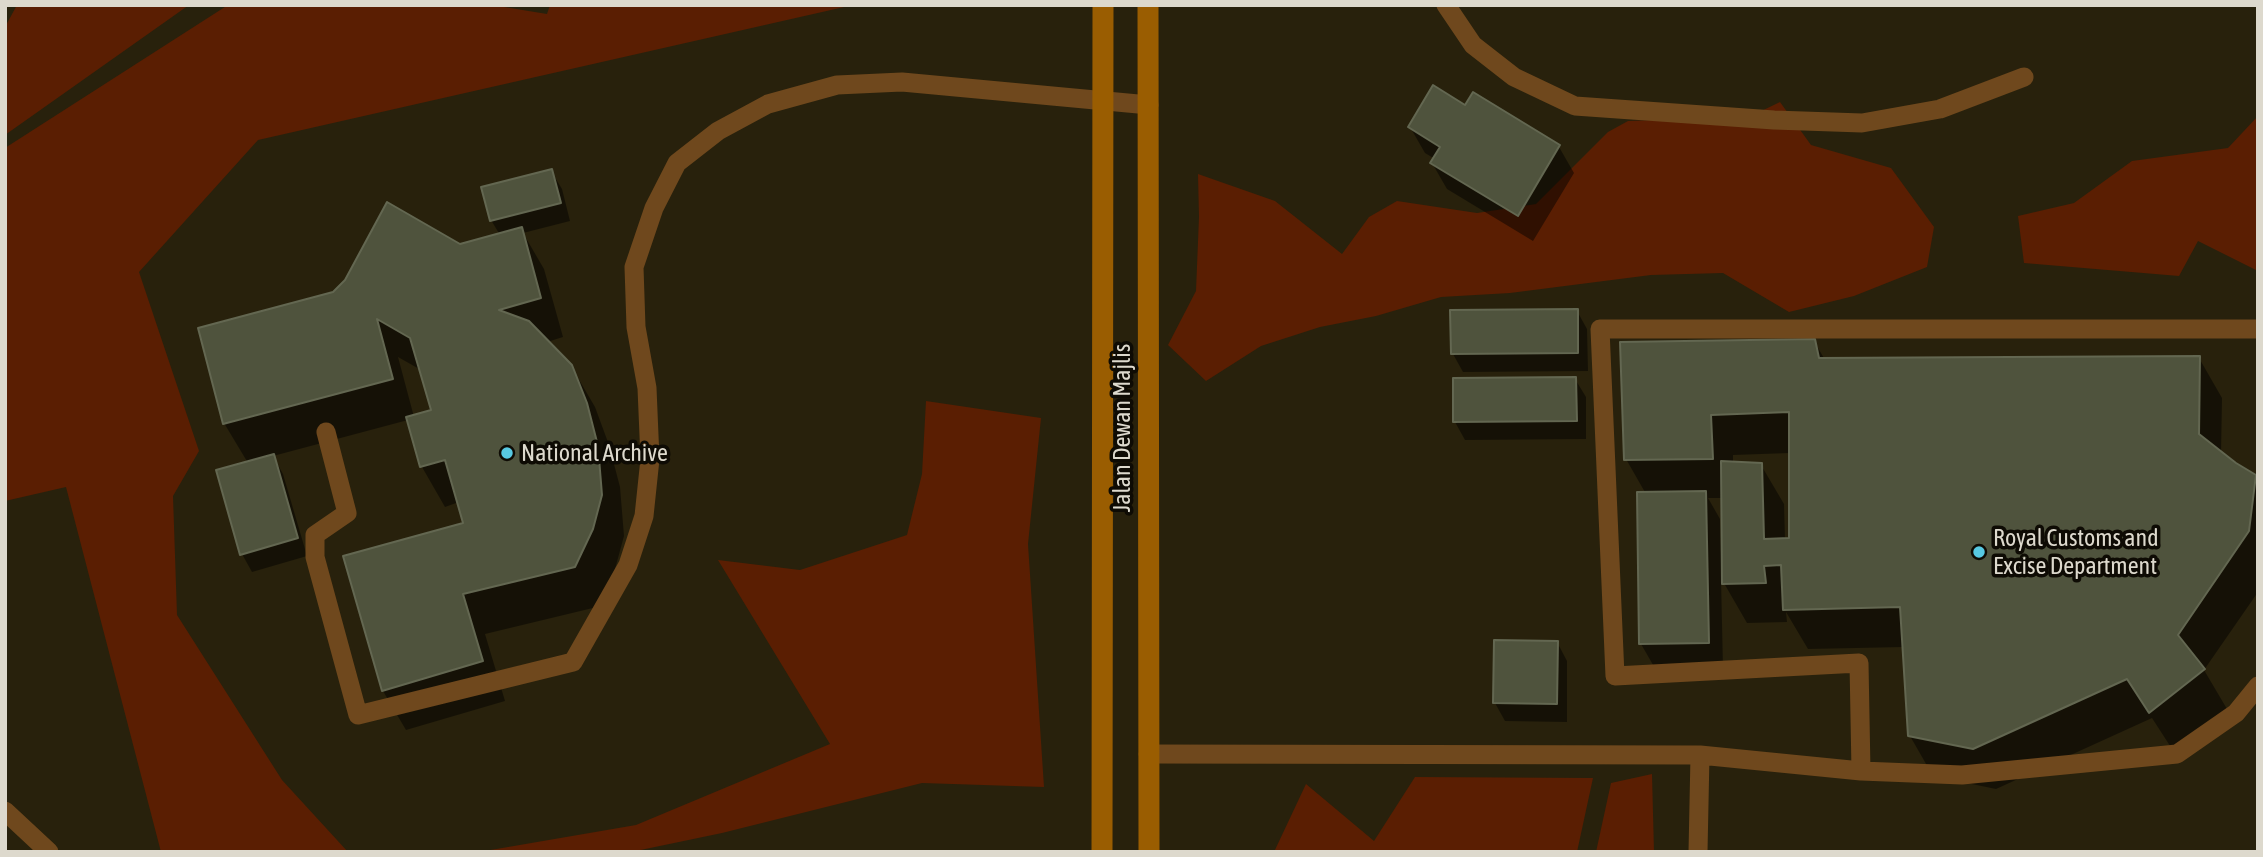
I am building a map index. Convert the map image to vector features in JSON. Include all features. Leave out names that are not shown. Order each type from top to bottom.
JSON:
[{"type":"street","name":"Jalan Dewan Majlis","points":[[1102,5],[1102,852]]},
{"type":"street","name":"Jalan Dewan Majlis","points":[[1149,5],[1149,852]]},
{"type":"lane","points":[[1446,5],[1472,45],[1514,77],[1575,106],[1774,120],[1862,123],[1940,109],[2024,76]]},
{"type":"lane","points":[[326,432],[347,513],[315,535],[315,557],[358,715],[573,662],[628,565],[645,516],[650,459],[647,388],[636,327],[634,267],[654,208],[677,163],[718,131],[768,104],[837,85],[902,82],[1149,105]]},
{"type":"lane","points":[[1861,771],[1859,663],[1615,676],[1600,329],[2258,329]]},
{"type":"lane","points":[[1148,754],[1700,755],[1861,771],[1962,775],[2177,754],[2236,713],[2258,686]]},
{"type":"lane","points":[[1698,852],[1700,755]]},
{"type":"lane","points":[[5,811],[49,852]]},
{"type":"shaded area","points":[[17,5],[189,5],[5,135],[5,27]]},
{"type":"shaded area","points":[[228,5],[492,5],[547,14],[550,5],[853,5],[258,140],[139,272],[199,451],[173,496],[177,615],[282,780],[348,852],[161,852],[66,487],[5,501],[5,148]]},
{"type":"shaded area","points":[[1780,102],[1811,145],[1891,168],[1934,227],[1927,267],[1854,296],[1789,312],[1723,273],[1651,275],[1510,293],[1441,297],[1376,316],[1320,327],[1261,346],[1206,381],[1168,345],[1196,291],[1198,174],[1275,201],[1342,254],[1369,217],[1397,201],[1477,213],[1536,204],[1608,132],[1628,121],[1749,117]]},
{"type":"shaded area","points":[[2258,116],[2258,271],[2198,241],[2179,276],[2024,263],[2018,216],[2074,203],[2132,161],[2228,148]]},
{"type":"shaded area","points":[[926,401],[1041,418],[1028,544],[1044,787],[922,783],[722,833],[631,852],[479,852],[636,825],[830,744],[718,560],[800,570],[907,535],[922,474]]},
{"type":"shaded area","points":[[1652,774],[1654,852],[1596,852],[1611,783]]},
{"type":"shaded area","points":[[1415,777],[1593,778],[1577,852],[1274,852],[1306,784],[1374,841]]},
{"type":"building","points":[[1433,85],[1465,105],[1473,92],[1560,145],[1518,216],[1430,163],[1440,147],[1408,127]]},
{"type":"building","points":[[552,169],[561,203],[490,221],[481,187]]},
{"type":"building","name":"National Archive","points":[[387,202],[460,244],[522,227],[541,298],[499,310],[529,321],[572,365],[587,403],[598,446],[602,495],[593,529],[575,567],[463,594],[483,661],[382,691],[343,556],[463,523],[445,460],[420,467],[406,417],[431,410],[410,338],[377,319],[393,379],[223,424],[198,328],[333,292],[345,280]]},
{"type":"building","points":[[1578,309],[1578,353],[1451,354],[1450,310]]},
{"type":"building","name":"Royal Customs and Excise Department","points":[[1815,339],[1819,358],[2200,356],[2199,434],[2256,475],[2249,531],[2178,635],[2205,669],[2149,713],[2127,679],[1973,749],[1908,736],[1900,607],[1783,610],[1781,565],[1764,566],[1766,583],[1722,584],[1721,461],[1762,463],[1764,539],[1789,538],[1789,412],[1711,415],[1713,459],[1624,460],[1620,342]]},
{"type":"building","points":[[1576,377],[1577,421],[1453,422],[1453,378]]},
{"type":"building","points":[[274,454],[298,538],[240,555],[216,470]]},
{"type":"building","points":[[1706,491],[1709,643],[1639,644],[1637,492]]},
{"type":"building","points":[[1494,640],[1558,641],[1557,704],[1493,703]]},
{"type":"place","name":"National Archive","points":[[507,453]]},
{"type":"place","name":"Royal Customs and Excise Department","points":[[1979,552]]}]
